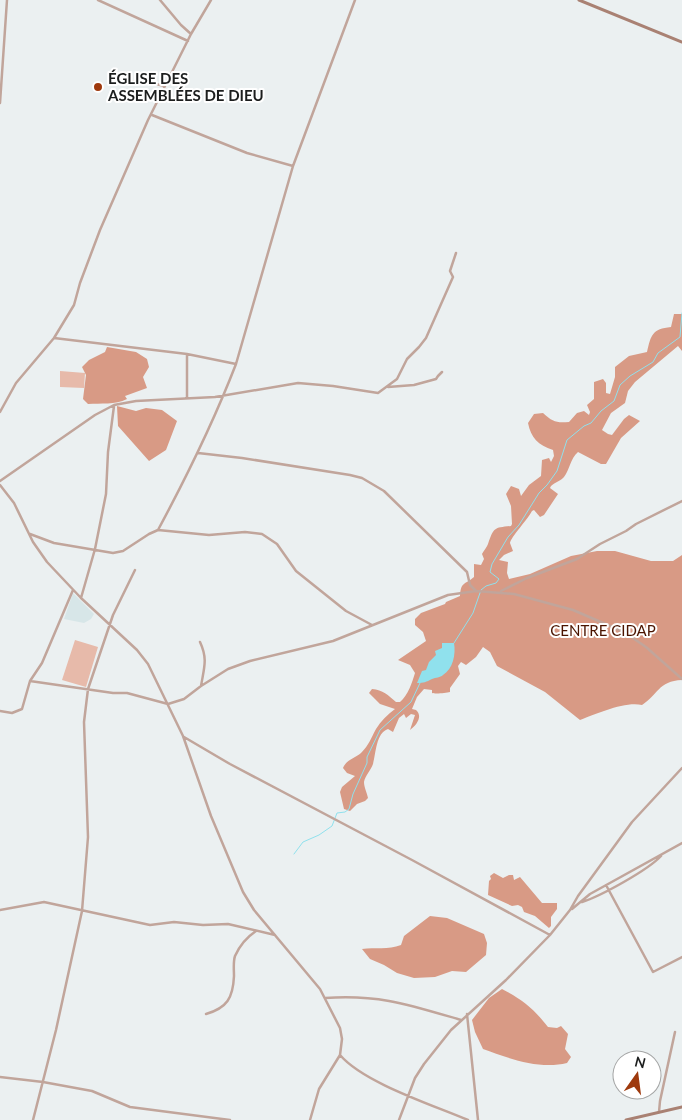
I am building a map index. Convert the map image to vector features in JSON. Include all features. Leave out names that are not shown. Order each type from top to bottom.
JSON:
[{"type":"main road","points":[[579,0],[682,42]]},
{"type":"main road","points":[[626,1120],[682,1107]]},
{"type":"street","points":[[0,103],[7,0]]},
{"type":"street","points":[[98,0],[188,41]]},
{"type":"street","points":[[160,0],[191,34]]},
{"type":"street","points":[[0,412],[16,383],[54,338],[74,305],[80,283],[100,230],[152,114],[191,34],[211,0]]},
{"type":"street","points":[[158,530],[188,475],[236,364],[293,166],[355,0]]},
{"type":"street","points":[[121,82],[141,81],[165,86]]},
{"type":"street","points":[[152,114],[240,150],[293,166]]},
{"type":"street","points":[[0,481],[114,405],[136,401],[224,395],[298,383],[378,393],[398,379],[407,359],[426,338],[452,277],[450,271],[456,253]]},
{"type":"street","points":[[54,338],[187,354],[236,364]]},
{"type":"street","points":[[187,354],[187,398]]},
{"type":"street","points":[[387,387],[426,383],[436,379],[442,372]]},
{"type":"street","points":[[81,598],[95,549],[106,494],[108,452],[114,405]]},
{"type":"street","points":[[198,453],[242,458],[350,476],[371,482],[384,491],[467,572],[470,585],[479,591]]},
{"type":"street","points":[[0,485],[14,503],[40,554],[81,598],[137,650],[148,664],[183,736],[211,816],[243,892],[254,910],[320,988],[340,1028],[342,1039],[340,1055],[319,1089],[310,1120]]},
{"type":"street","points":[[500,592],[527,578],[577,559],[600,544],[682,501]]},
{"type":"street","points":[[29,534],[54,543],[113,553],[123,552],[158,530],[209,535],[245,532],[262,534],[277,544],[296,571],[346,611],[372,625]]},
{"type":"street","points":[[33,1120],[56,1030],[82,911],[88,837],[84,722],[88,689],[109,625],[135,570]]},
{"type":"street","points":[[0,711],[12,713],[22,709],[30,681],[42,663],[73,590]]},
{"type":"street","points":[[30,681],[113,693],[127,693],[168,704],[184,699],[228,669],[250,661],[333,641],[448,595],[479,591],[514,594],[573,610],[624,632],[646,647],[682,679]]},
{"type":"street","points":[[200,642],[205,652],[206,662],[201,686]]},
{"type":"street","points":[[183,736],[230,764],[338,820],[550,935]]},
{"type":"street","points":[[399,1120],[416,1078],[424,1064],[451,1030],[506,980],[550,935],[570,910],[578,896],[632,822],[682,768]]},
{"type":"street","points":[[581,903],[590,894],[682,843]]},
{"type":"street","points":[[570,910],[650,866],[663,854]]},
{"type":"street","points":[[648,861],[650,866]]},
{"type":"street","points":[[630,872],[632,876]]},
{"type":"street","points":[[606,886],[653,972],[682,957]]},
{"type":"street","points":[[0,910],[44,902],[150,925],[174,922],[203,925],[221,923],[277,935]]},
{"type":"street","points":[[206,1014],[218,1011],[226,1004],[233,985],[235,957],[249,936],[256,932]]},
{"type":"street","points":[[325,998],[354,997],[388,1000],[461,1020]]},
{"type":"street","points":[[467,1014],[478,1120]]},
{"type":"street","points":[[659,1112],[675,1032]]},
{"type":"street","points":[[340,1055],[347,1064],[408,1096],[468,1120]]},
{"type":"street","points":[[0,1077],[43,1082],[92,1091],[130,1107],[230,1120]]},
{"type":"shaded area","points":[[60,371],[85,373],[84,388],[60,387]]},
{"type":"shaded area","points":[[73,593],[94,614],[91,619],[84,623],[64,619]]},
{"type":"shaded area","points":[[75,640],[98,647],[86,687],[62,680]]},
{"type":"green space","name":"CENTRE CIDAP","points":[[674,314],[682,314],[682,351],[678,346],[635,382],[628,391],[625,403],[611,413],[602,430],[612,435],[629,415],[640,421],[621,438],[606,464],[601,464],[578,452],[564,477],[551,486],[550,488],[558,494],[544,515],[540,517],[534,510],[532,511],[510,543],[513,551],[504,555],[499,560],[508,562],[507,573],[509,579],[530,574],[571,556],[597,551],[615,551],[651,561],[673,561],[682,555],[682,680],[663,686],[642,705],[619,706],[580,720],[545,692],[497,666],[490,652],[483,647],[476,657],[466,665],[461,662],[458,666],[460,674],[450,688],[450,692],[432,693],[432,690],[424,689],[417,697],[412,709],[418,712],[419,718],[413,728],[410,730],[415,715],[411,714],[406,718],[404,714],[399,718],[393,732],[388,729],[384,731],[377,744],[373,764],[364,782],[368,798],[357,804],[350,811],[344,809],[340,792],[342,787],[355,776],[347,773],[343,768],[344,765],[364,750],[380,723],[395,709],[380,704],[369,693],[372,689],[379,690],[396,702],[400,702],[403,699],[415,673],[410,665],[398,660],[426,641],[423,632],[415,625],[415,619],[421,613],[460,596],[462,586],[474,577],[474,564],[481,565],[484,559],[482,554],[488,545],[493,531],[498,528],[511,526],[512,524],[511,506],[506,494],[511,486],[519,489],[521,496],[529,485],[541,476],[542,460],[549,458],[551,462],[554,456],[553,450],[539,443],[531,433],[528,423],[534,414],[543,413],[552,420],[561,422],[569,422],[577,413],[584,411],[589,415],[590,412],[587,405],[594,399],[594,382],[603,379],[606,383],[606,393],[610,394],[615,377],[615,367],[629,356],[647,352],[653,334],[660,329],[671,327]]},
{"type":"green space","points":[[107,347],[136,352],[147,359],[149,367],[143,377],[147,388],[125,396],[127,399],[122,401],[88,404],[83,399],[86,375],[82,367],[89,360],[105,352]]},
{"type":"green space","points":[[117,406],[136,411],[146,408],[162,410],[177,421],[166,450],[149,461],[118,426]]},
{"type":"green space","points":[[494,873],[503,878],[513,875],[514,880],[520,877],[542,903],[557,903],[557,909],[551,917],[551,926],[549,928],[535,916],[524,912],[522,907],[518,905],[512,906],[488,895],[490,876]]},
{"type":"green space","points":[[430,916],[447,918],[484,934],[487,943],[486,955],[466,972],[452,971],[435,977],[414,978],[397,973],[370,959],[362,949],[401,945],[404,936]]},
{"type":"green space","points":[[502,989],[527,1005],[548,1027],[557,1028],[561,1026],[568,1034],[565,1049],[571,1057],[567,1063],[556,1065],[535,1064],[483,1049],[472,1020],[489,998]]},
{"type":"water","points":[[442,643],[454,643],[455,652],[449,669],[441,677],[417,683],[422,671],[426,670],[429,662],[436,655],[435,651],[442,648]]},
{"type":"waterway","points":[[454,643],[473,613],[481,590],[486,586],[496,583],[499,579],[490,572],[492,564],[508,537],[519,525],[539,493],[557,471],[567,440],[584,426],[591,423],[601,411],[614,401],[620,385],[630,376],[653,362],[658,353],[680,337],[682,313]]},
{"type":"waterway","points":[[294,854],[303,842],[319,835],[332,826],[337,813],[345,812],[349,809],[353,794],[367,763],[367,757],[380,730],[411,702],[420,683]]},
{"type":"place","name":"ÉGLISE DES ASSEMBLÉES DE DIEU","points":[[98,87]]}]
